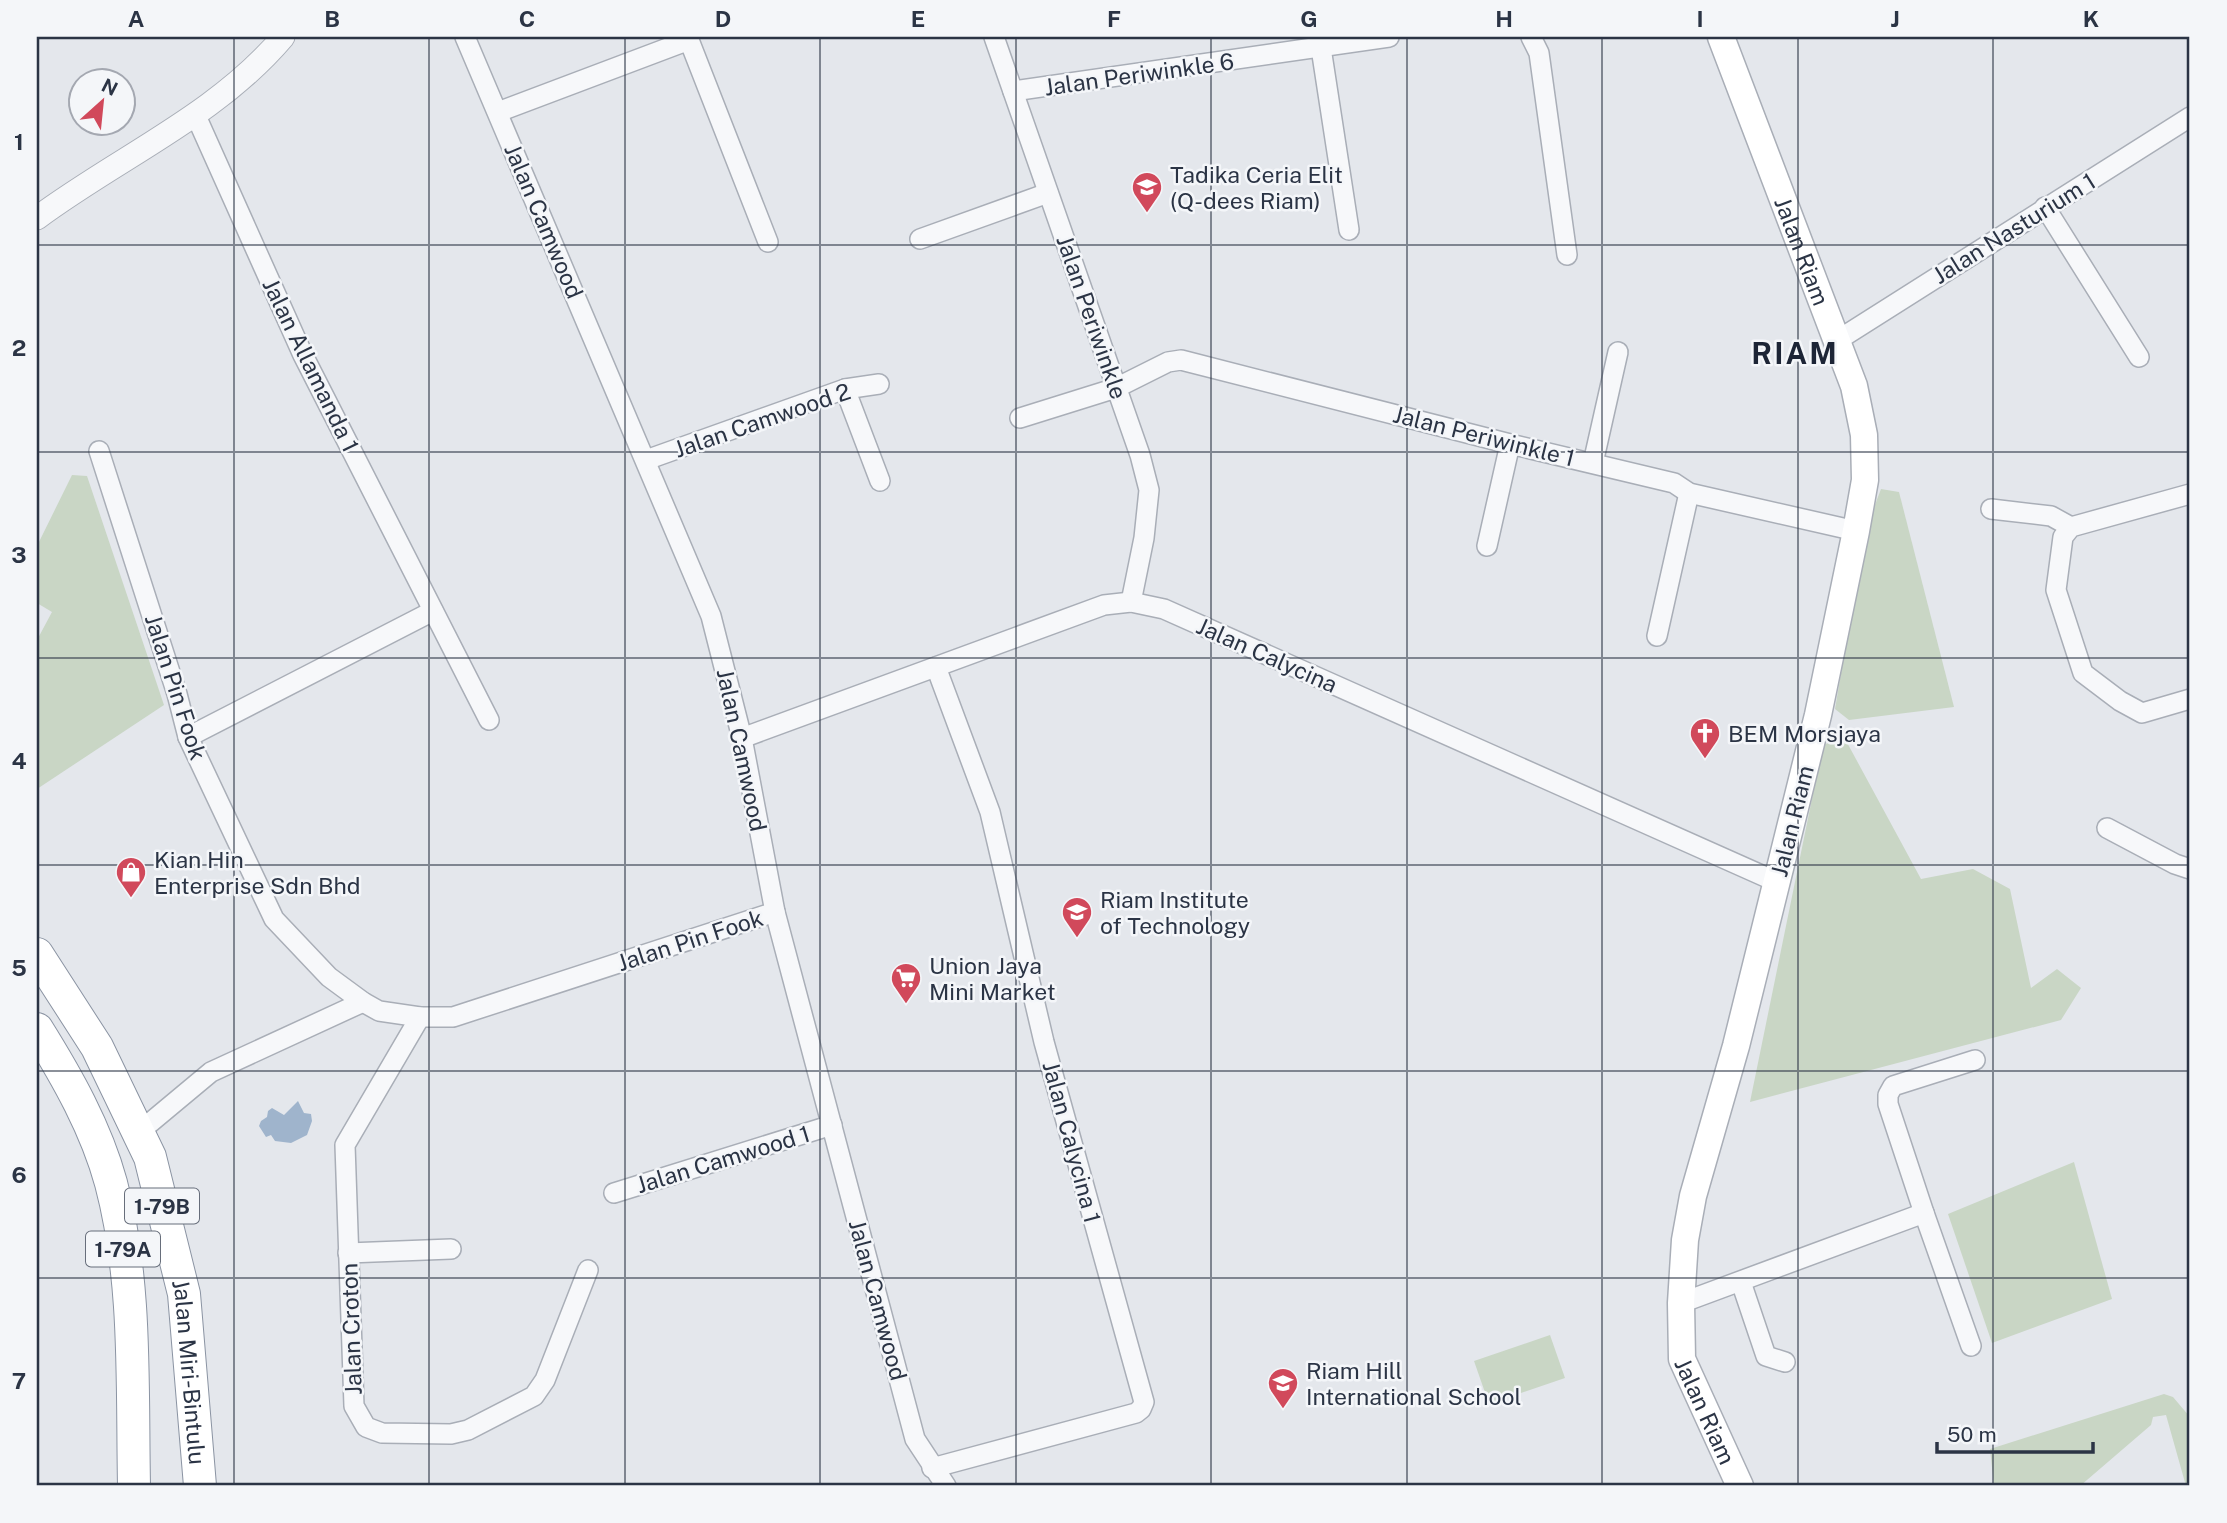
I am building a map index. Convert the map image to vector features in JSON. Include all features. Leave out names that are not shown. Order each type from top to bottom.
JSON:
[{"type":"highway","name":"Jalan Miri-Bintulu","points":[[37,954],[97,1048],[150,1157],[184,1294],[200,1486]]},
{"type":"highway","name":"1-79A","points":[[37,1029],[69,1080],[111,1182],[129,1280],[134,1486]]},
{"type":"main road","name":"Jalan Riam","points":[[1721,37],[1854,386],[1864,435],[1865,480],[1824,688],[1736,1046],[1693,1196],[1685,1240],[1681,1303],[1682,1359],[1739,1486]]},
{"type":"street","points":[[37,218],[76,189],[195,116],[246,75],[283,37]]},
{"type":"street","name":"Jalan Camwood","points":[[465,37],[711,616],[742,738],[775,912],[915,1438],[946,1486]]},
{"type":"street","name":"Jalan Periwinkle","points":[[994,37],[1140,455],[1149,490],[1144,538],[1131,602]]},
{"type":"street","name":"Jalan Periwinkle 6","points":[[1013,91],[1389,37]]},
{"type":"street","points":[[1531,37],[1539,53],[1567,255]]},
{"type":"street","points":[[498,112],[688,38],[768,242]]},
{"type":"street","points":[[1321,48],[1349,230]]},
{"type":"street","name":"Jalan Allamanda 1","points":[[195,116],[303,355],[489,720]]},
{"type":"street","name":"Jalan Nasturium 1","points":[[1838,340],[2190,117]]},
{"type":"street","points":[[920,239],[1048,194]]},
{"type":"street","points":[[2045,207],[2139,357]]},
{"type":"street","points":[[1594,463],[1618,352]]},
{"type":"street","name":"Jalan Periwinkle 1","points":[[1020,418],[1116,388],[1168,362],[1181,359],[1510,444],[1674,482],[1689,493],[1856,531]]},
{"type":"street","name":"Jalan Camwood 2","points":[[646,460],[845,389],[879,384]]},
{"type":"street","points":[[845,389],[880,481]]},
{"type":"street","points":[[1487,546],[1510,444]]},
{"type":"street","name":"Jalan Pin Fook","points":[[99,451],[177,694],[188,737],[274,919],[329,976],[363,1002],[379,1010],[420,1017],[453,1017],[775,912]]},
{"type":"street","points":[[1657,636],[1689,493]]},
{"type":"street","points":[[2190,494],[2071,527],[2063,537],[2056,590],[2082,673],[2120,701],[2142,713],[2190,699]]},
{"type":"street","points":[[1991,509],[2051,516],[2071,527]]},
{"type":"street","name":"Jalan Calycina","points":[[742,738],[1104,605],[1131,602],[1164,609],[1777,882]]},
{"type":"street","points":[[188,737],[433,611]]},
{"type":"street","name":"Jalan Calycina 1","points":[[932,1468],[1136,1413],[1144,1402],[1044,1042],[990,812],[936,667]]},
{"type":"street","points":[[2107,828],[2175,864],[2190,869]]},
{"type":"street","points":[[139,1132],[211,1072],[363,1002]]},
{"type":"street","name":"Jalan Croton","points":[[420,1017],[345,1145],[354,1406],[366,1427],[382,1433],[451,1434],[468,1430],[534,1396],[545,1380],[588,1270]]},
{"type":"street","points":[[1971,1346],[1924,1213],[1888,1104],[1888,1095],[1893,1086],[1975,1060]]},
{"type":"street","name":"Jalan Camwood 1","points":[[614,1193],[832,1125]]},
{"type":"street","points":[[1681,1303],[1924,1213]]},
{"type":"street","points":[[348,1253],[452,1249]]},
{"type":"street","points":[[1741,1282],[1766,1356],[1784,1362]]},
{"type":"green space","points":[[72,475],[87,476],[164,705],[37,789],[37,640],[52,612],[37,603],[37,546]]},
{"type":"green space","points":[[1881,489],[1899,492],[1954,707],[1849,720],[1835,709],[1865,531]]},
{"type":"green space","points":[[1844,737],[1921,879],[1973,869],[2010,889],[2031,988],[2057,969],[2081,988],[2061,1020],[1750,1102],[1823,745]]},
{"type":"green space","points":[[2074,1162],[2112,1299],[1992,1343],[1948,1214]]},
{"type":"green space","points":[[1550,1335],[1565,1378],[1489,1404],[1474,1361]]},
{"type":"green space","points":[[2164,1394],[2173,1397],[2190,1417],[2190,1486],[2186,1486],[2166,1415],[2153,1417],[2151,1425],[2080,1486],[1994,1486],[1990,1449]]},
{"type":"water","points":[[298,1101],[304,1113],[311,1114],[312,1121],[307,1135],[291,1143],[275,1141],[271,1135],[266,1137],[259,1126],[267,1117],[268,1111],[272,1108],[284,1115]]},
{"type":"place","name":"Tadika Ceria Elit (Q-dees Riam)","points":[[1147,214]]},
{"type":"place","name":"BEM Morsjaya","points":[[1705,760]]},
{"type":"place","name":"Kian Hin Enterprise Sdn Bhd","points":[[131,899]]},
{"type":"place","name":"Riam Institute of Technology","points":[[1077,939]]},
{"type":"place","name":"Union Jaya Mini Market","points":[[906,1005]]},
{"type":"place","name":"Riam Hill International School","points":[[1283,1410]]},
{"type":"district","name":"RIAM","points":[[1795,353]]}]
